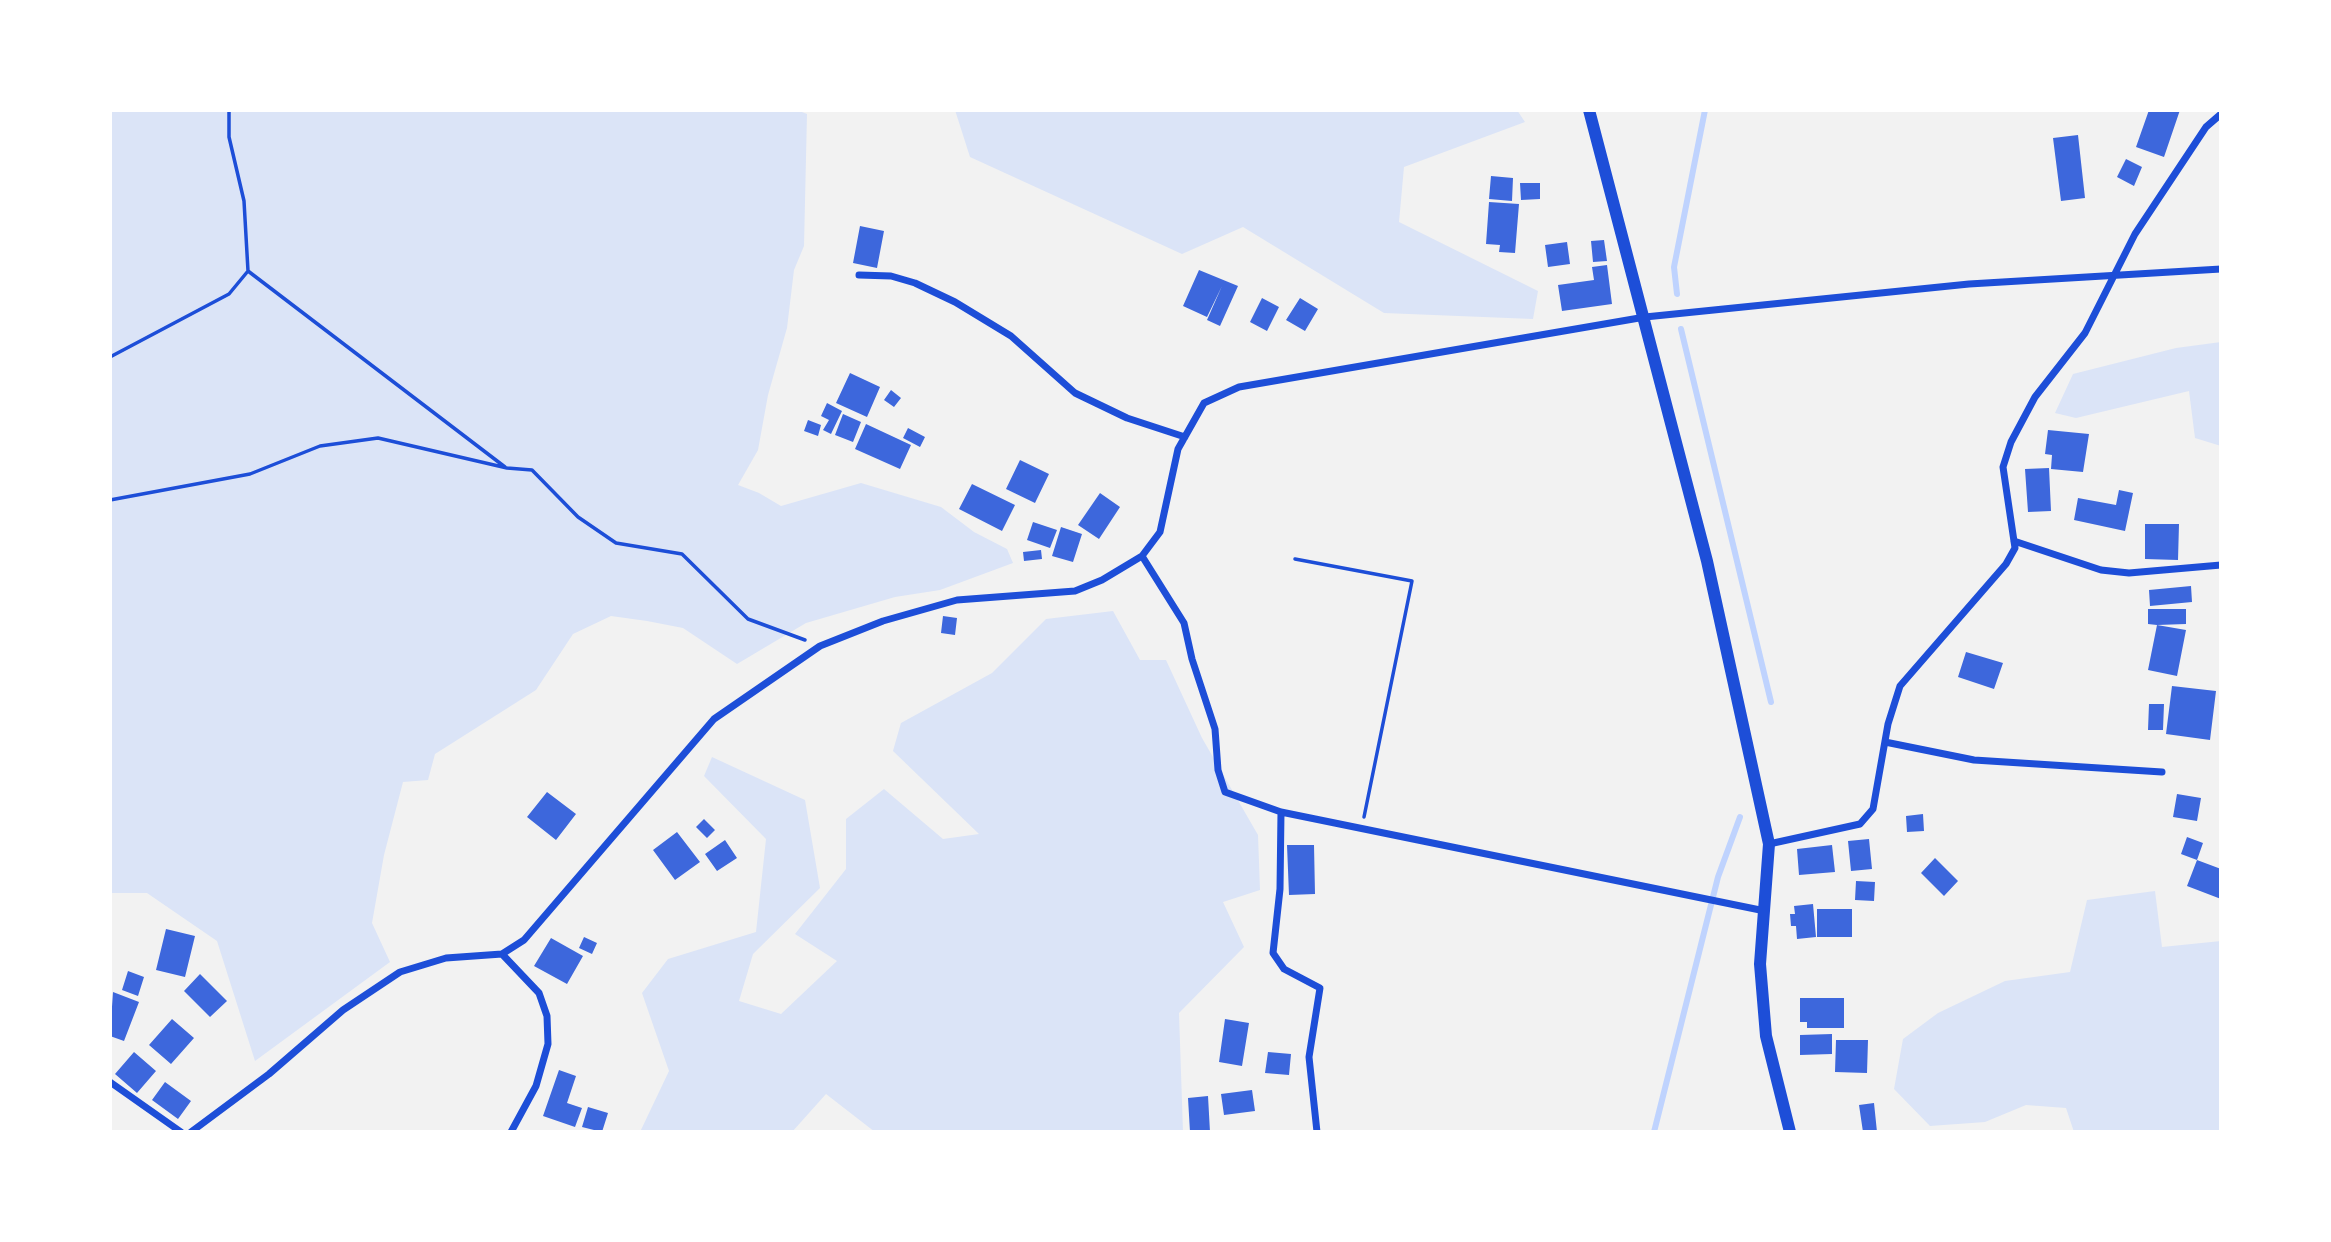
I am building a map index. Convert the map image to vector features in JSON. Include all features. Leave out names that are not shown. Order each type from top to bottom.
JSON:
[{"type":"street","points":[[1589,110],[1707,561],[1769,844],[1760,964],[1766,1036],[1790,1132]]},
{"type":"street","points":[[1769,844],[1860,824],[1873,809],[1885,742],[1900,686],[2006,564],[2015,548],[2003,467],[2011,442],[2035,397],[2085,333],[2112,273],[2206,127],[2221,114]]},
{"type":"street","points":[[191,1132],[269,1074],[343,1010],[400,972],[446,958],[502,954],[524,940],[714,719],[820,646],[883,621],[957,600],[1075,592],[1102,580],[1142,556],[1160,532],[1178,449],[1185,436],[1204,403],[1239,387],[1644,317],[2112,273],[2221,269]]},
{"type":"street","points":[[859,275],[891,276],[915,283],[955,302],[1011,337],[1075,393],[1127,418],[1185,436]]},
{"type":"street","points":[[2014,541],[2101,570],[2129,573],[2221,565]]},
{"type":"street","points":[[1142,556],[1184,623],[1192,659],[1215,729],[1218,770],[1225,792],[1281,812],[1766,911]]},
{"type":"street","points":[[1885,742],[1974,760],[2162,772]]},
{"type":"street","points":[[1281,812],[1280,889],[1273,953],[1283,969],[1320,988],[1309,1057],[1312,1115],[1317,1132]]},
{"type":"street","points":[[502,954],[539,993],[547,1016],[548,1044],[536,1086],[511,1132]]},
{"type":"street","points":[[110,1082],[181,1132]]},
{"type":"path","points":[[110,357],[229,294],[248,271],[244,201],[229,137],[229,110]]},
{"type":"path","points":[[248,271],[507,468]]},
{"type":"path","points":[[110,499],[250,474],[320,446],[378,438],[507,468],[532,470],[578,517],[616,543],[682,554],[748,619],[820,646]]},
{"type":"path","points":[[1295,559],[1412,581],[1362,829]]},
{"type":"shaded area","points":[[110,110],[797,110],[807,114],[804,246],[794,270],[787,328],[768,395],[758,450],[738,485],[781,506],[861,483],[941,507],[974,532],[1007,549],[1013,563],[940,590],[895,597],[806,623],[737,664],[683,628],[647,621],[611,616],[573,634],[536,690],[435,754],[428,780],[403,782],[384,855],[372,923],[390,962],[255,1061],[217,941],[147,893],[110,893]]},
{"type":"shaded area","points":[[955,110],[1517,110],[1525,122],[1404,167],[1399,222],[1538,291],[1533,319],[1384,313],[1243,227],[1182,254],[970,157]]},
{"type":"shaded area","points":[[2221,342],[2221,446],[2195,438],[2189,391],[2076,418],[2055,413],[2073,374],[2176,348]]},
{"type":"shaded area","points":[[1113,611],[1140,660],[1166,660],[1202,738],[1258,835],[1260,890],[1223,902],[1244,947],[1179,1013],[1183,1132],[875,1132],[826,1094],[792,1132],[640,1132],[669,1071],[642,993],[668,959],[756,932],[766,839],[704,776],[712,757],[805,800],[820,888],[753,954],[739,1001],[781,1014],[837,961],[795,934],[846,869],[846,819],[884,789],[943,839],[979,834],[893,751],[901,723],[992,673],[1046,619]]},
{"type":"shaded area","points":[[2155,891],[2162,947],[2221,941],[2221,1132],[2074,1132],[2066,1108],[2026,1105],[1985,1122],[1930,1126],[1894,1089],[1903,1039],[1938,1013],[2005,981],[2070,972],[2087,900]]},
{"type":"building","points":[[2149,110],[2180,110],[2164,157],[2136,147]]},
{"type":"building","points":[[2078,135],[2085,198],[2061,201],[2053,138]]},
{"type":"building","points":[[2126,159],[2142,167],[2134,186],[2117,177]]},
{"type":"building","points":[[1491,176],[1513,178],[1512,201],[1489,199]]},
{"type":"building","points":[[1520,183],[1540,183],[1540,199],[1521,200]]},
{"type":"building","points":[[1489,202],[1519,204],[1515,253],[1499,252],[1500,245],[1486,244]]},
{"type":"building","points":[[860,226],[884,231],[877,268],[853,263]]},
{"type":"building","points":[[1604,240],[1607,261],[1593,262],[1591,241]]},
{"type":"building","points":[[1567,242],[1570,264],[1548,267],[1545,245]]},
{"type":"building","points":[[1607,265],[1612,304],[1562,311],[1558,285],[1594,280],[1592,267]]},
{"type":"building","points":[[1199,270],[1238,286],[1220,326],[1207,320],[1222,286],[1207,317],[1183,306]]},
{"type":"building","points":[[1262,298],[1279,307],[1267,331],[1250,322]]},
{"type":"building","points":[[1300,298],[1318,309],[1305,331],[1286,320]]},
{"type":"building","points":[[850,373],[880,387],[867,417],[836,403]]},
{"type":"building","points":[[891,390],[901,398],[894,407],[884,400]]},
{"type":"building","points":[[827,403],[842,411],[831,434],[823,430],[829,420],[821,416]]},
{"type":"building","points":[[843,414],[861,422],[853,442],[835,435]]},
{"type":"building","points":[[808,420],[821,425],[818,436],[804,431]]},
{"type":"building","points":[[866,424],[911,445],[900,469],[855,449]]},
{"type":"building","points":[[908,428],[925,437],[920,447],[903,438]]},
{"type":"building","points":[[2048,430],[2089,434],[2083,472],[2051,469],[2052,455],[2045,454]]},
{"type":"building","points":[[1020,460],[1049,474],[1035,503],[1006,489]]},
{"type":"building","points":[[2049,468],[2051,511],[2028,512],[2025,469]]},
{"type":"building","points":[[972,484],[1015,505],[1002,531],[959,509]]},
{"type":"building","points":[[2119,490],[2133,493],[2125,531],[2074,520],[2078,498],[2116,505]]},
{"type":"building","points":[[1100,493],[1120,507],[1099,539],[1078,525]]},
{"type":"building","points":[[1033,522],[1057,530],[1050,548],[1027,540]]},
{"type":"building","points":[[2145,524],[2179,524],[2178,560],[2145,559]]},
{"type":"building","points":[[1061,527],[1082,534],[1073,562],[1052,556]]},
{"type":"building","points":[[1041,550],[1042,559],[1024,561],[1023,552]]},
{"type":"building","points":[[2191,586],[2192,602],[2150,606],[2149,590]]},
{"type":"building","points":[[2148,609],[2186,609],[2186,624],[2148,624]]},
{"type":"building","points":[[943,616],[957,618],[955,635],[941,633]]},
{"type":"building","points":[[2157,625],[2186,630],[2177,676],[2148,670]]},
{"type":"building","points":[[1966,652],[2003,663],[1994,689],[1958,677]]},
{"type":"building","points":[[2172,686],[2216,691],[2210,740],[2166,734]]},
{"type":"building","points":[[2149,704],[2164,704],[2163,730],[2148,730]]},
{"type":"building","points":[[547,792],[576,814],[556,840],[527,817]]},
{"type":"building","points":[[2177,794],[2201,798],[2197,821],[2173,817]]},
{"type":"building","points":[[1923,814],[1924,831],[1907,832],[1906,816]]},
{"type":"building","points":[[704,819],[715,830],[707,838],[696,827]]},
{"type":"building","points":[[677,832],[700,862],[675,880],[653,850]]},
{"type":"building","points":[[2187,837],[2203,843],[2197,860],[2181,854]]},
{"type":"building","points":[[1869,839],[1872,869],[1851,871],[1848,841]]},
{"type":"building","points":[[725,840],[737,858],[717,871],[705,854]]},
{"type":"building","points":[[1287,845],[1314,845],[1315,894],[1289,895]]},
{"type":"building","points":[[1832,845],[1835,872],[1799,875],[1797,849]]},
{"type":"building","points":[[1935,858],[1958,881],[1944,896],[1921,873]]},
{"type":"building","points":[[2197,860],[2221,869],[2221,899],[2187,886]]},
{"type":"building","points":[[1856,881],[1875,882],[1874,901],[1855,900]]},
{"type":"building","points":[[1813,904],[1816,937],[1797,939],[1796,926],[1791,926],[1790,914],[1795,914],[1794,906]]},
{"type":"building","points":[[1817,909],[1852,909],[1852,937],[1817,937]]},
{"type":"building","points":[[166,929],[195,936],[185,977],[156,970]]},
{"type":"building","points":[[584,937],[597,943],[592,954],[579,948]]},
{"type":"building","points":[[551,938],[583,956],[567,984],[534,966]]},
{"type":"building","points":[[128,971],[144,977],[138,996],[122,990]]},
{"type":"building","points":[[200,974],[227,1001],[210,1017],[184,991]]},
{"type":"building","points":[[113,992],[139,1002],[124,1041],[110,1036]]},
{"type":"building","points":[[1800,998],[1844,998],[1844,1028],[1807,1028],[1807,1022],[1800,1022]]},
{"type":"building","points":[[172,1019],[194,1038],[171,1064],[149,1045]]},
{"type":"building","points":[[1225,1019],[1249,1023],[1242,1066],[1219,1062]]},
{"type":"building","points":[[1832,1034],[1832,1054],[1800,1055],[1800,1035]]},
{"type":"building","points":[[1836,1040],[1868,1040],[1867,1073],[1835,1072]]},
{"type":"building","points":[[134,1052],[156,1071],[137,1093],[115,1074]]},
{"type":"building","points":[[1268,1052],[1291,1054],[1289,1075],[1265,1073]]},
{"type":"building","points":[[559,1070],[576,1076],[567,1103],[582,1108],[575,1127],[543,1116]]},
{"type":"building","points":[[165,1082],[191,1101],[178,1119],[152,1100]]},
{"type":"building","points":[[1252,1090],[1255,1111],[1224,1115],[1221,1094]]},
{"type":"building","points":[[1208,1096],[1210,1132],[1190,1132],[1188,1098]]},
{"type":"building","points":[[1874,1103],[1877,1132],[1863,1132],[1859,1105]]},
{"type":"building","points":[[588,1107],[608,1113],[602,1132],[582,1127]]},
{"type":"waterway","points":[[1677,294],[1674,267],[1705,110]]},
{"type":"waterway","points":[[1681,329],[1771,702]]},
{"type":"waterway","points":[[1654,1132],[1718,877],[1740,817]]}]
